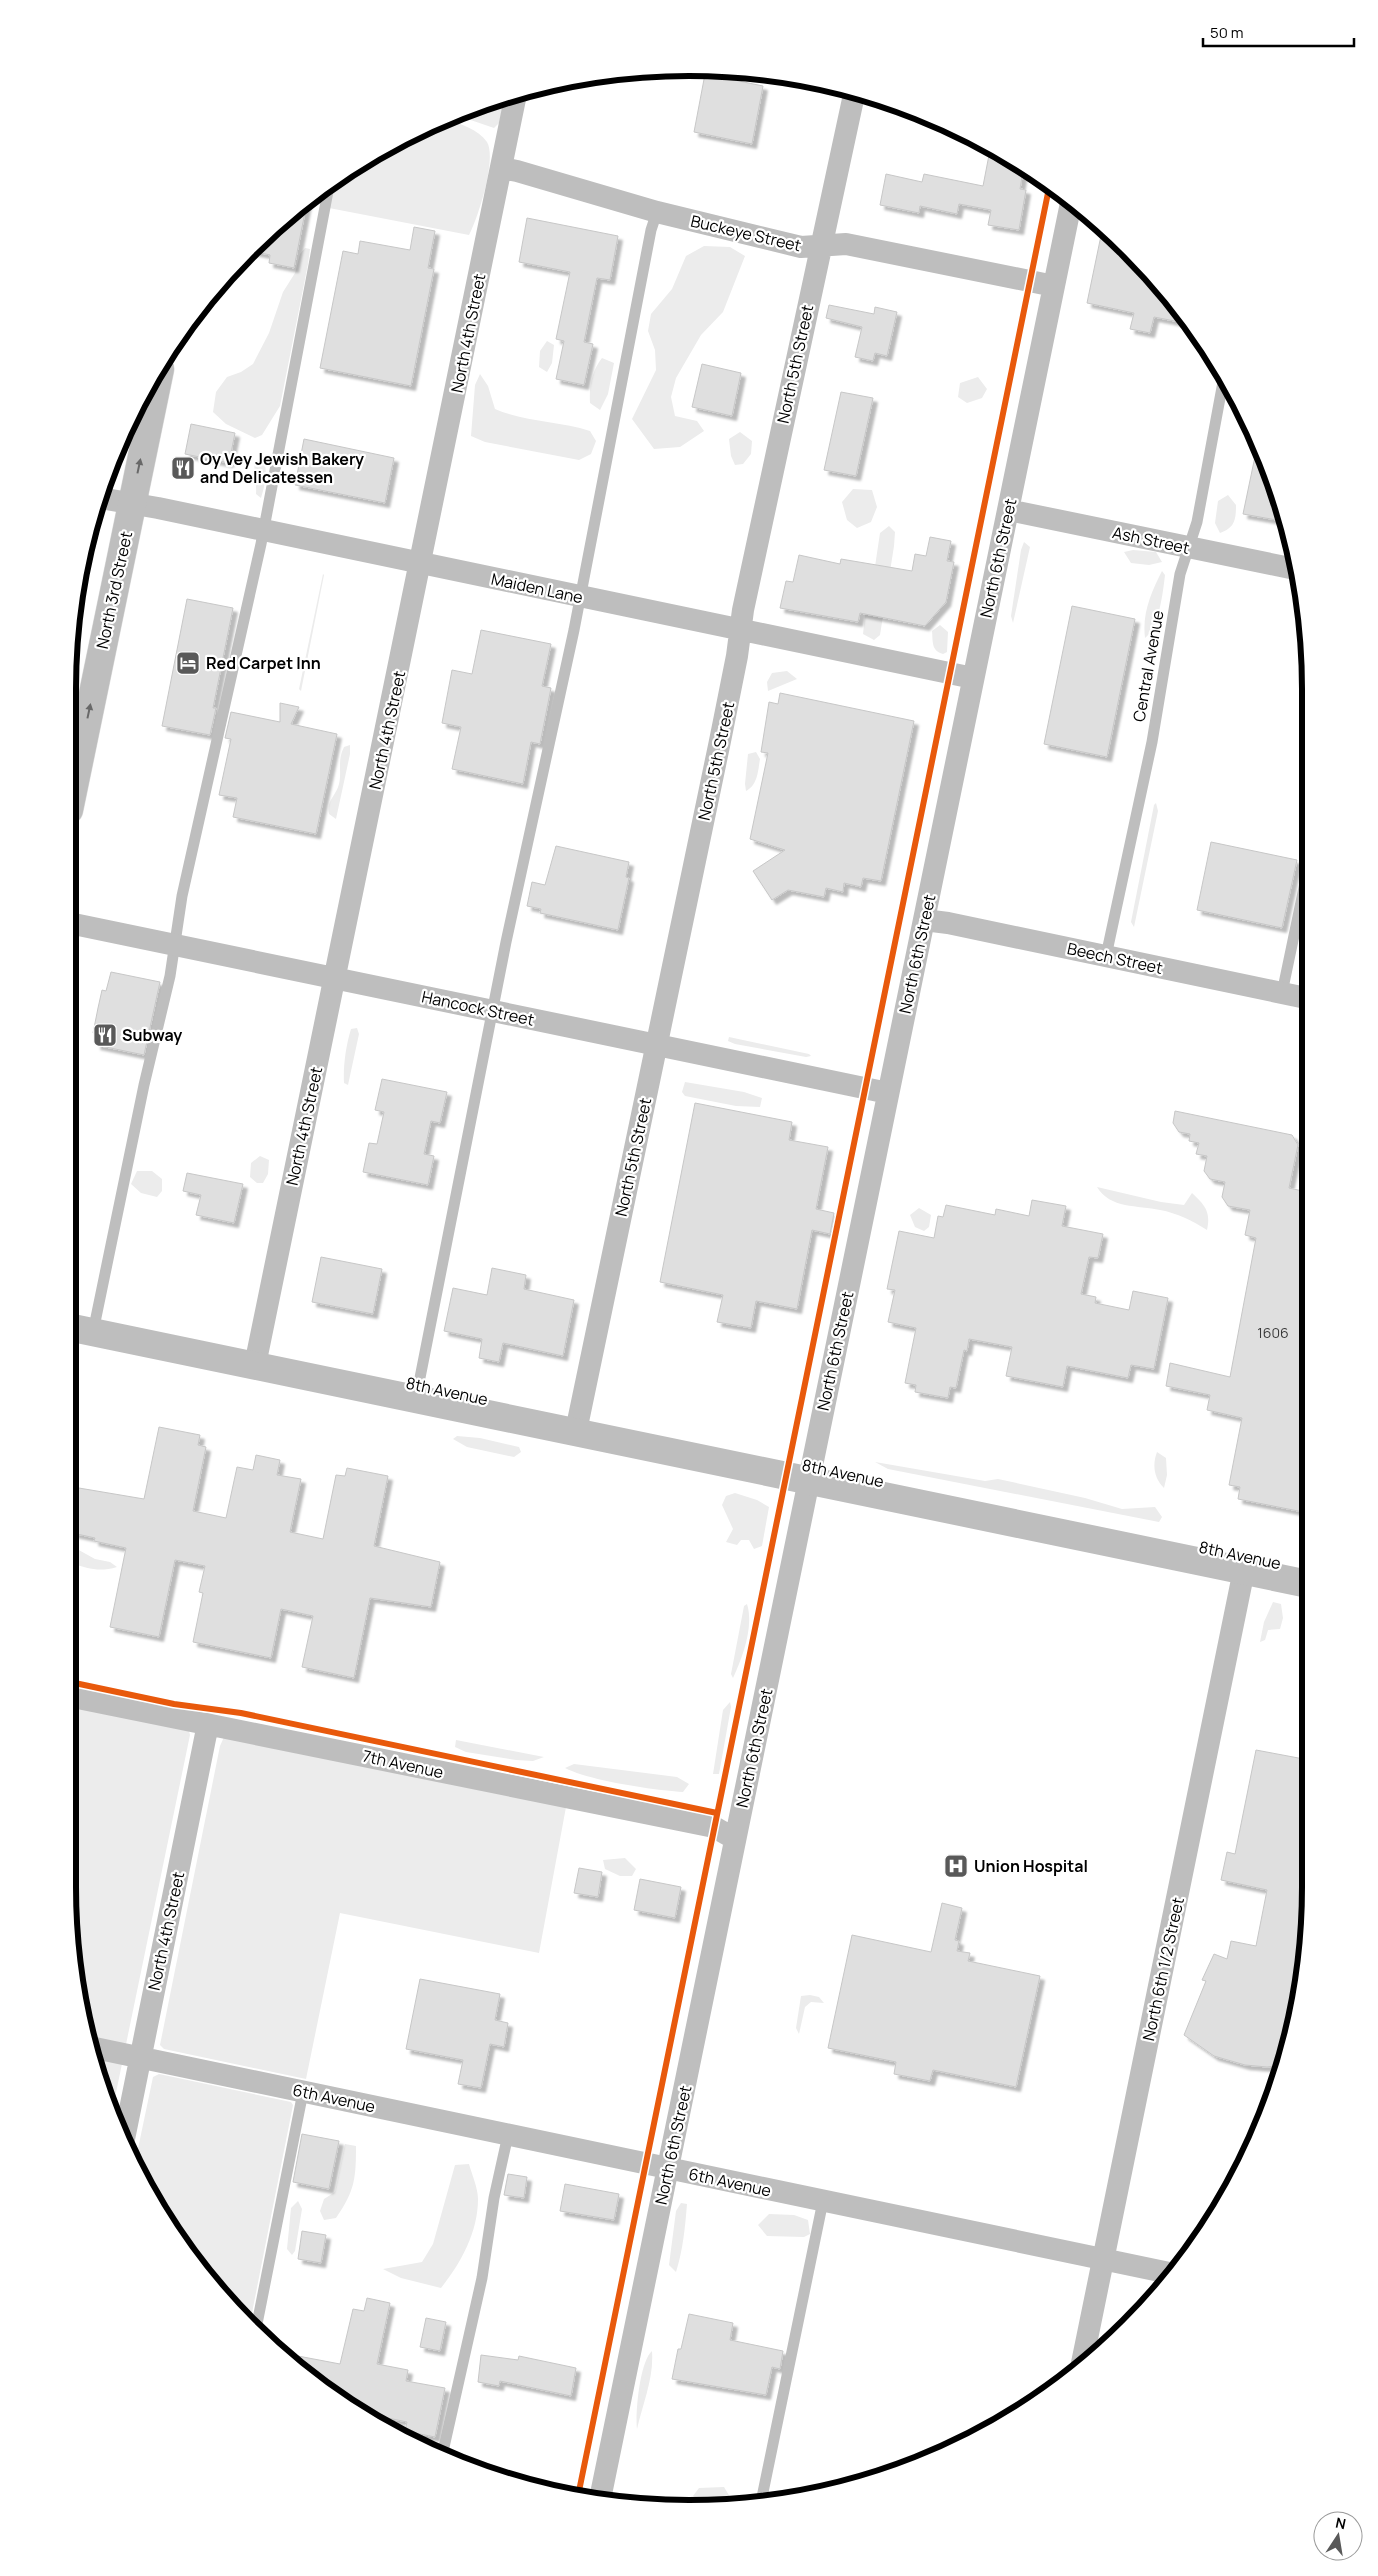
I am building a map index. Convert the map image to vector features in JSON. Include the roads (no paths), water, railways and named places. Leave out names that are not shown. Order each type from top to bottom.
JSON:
[{"type":"main road","name":"North 3rd Street","points":[[76,776],[157,386]]},
{"type":"main road","name":"8th Avenue","points":[[81,1329],[1302,1583]]},
{"type":"street","name":"North 5th Street","points":[[576,1431],[720,741],[740,630],[853,99]]},
{"type":"street","name":"North 4th Street","points":[[255,1365],[422,564],[514,102]]},
{"type":"street","name":"Buckeye Street","points":[[501,168],[657,212],[801,248],[846,244],[1054,286]]},
{"type":"street","name":"North 6th Street","points":[[601,2494],[1070,209]]},
{"type":"street","name":"Maiden Lane","points":[[107,499],[973,678]]},
{"type":"street","name":"Ash Street","points":[[1008,510],[1290,569]]},
{"type":"street","name":"Beech Street","points":[[924,920],[948,923],[1302,997]]},
{"type":"street","name":"Hancock Street","points":[[76,925],[888,1092]]},
{"type":"street","name":"North 6th 1/2 Street","points":[[1085,2355],[1244,1570]]},
{"type":"street","name":"7th Avenue","points":[[76,1698],[714,1828],[735,1838]]},
{"type":"street","name":"North 4th Street","points":[[126,2128],[208,1724]]},
{"type":"street","name":"6th Avenue","points":[[98,2049],[1165,2272]]},
{"type":"lane","points":[[81,1329],[163,1012],[176,945],[182,896],[226,709],[327,195]]},
{"type":"lane","points":[[416,1398],[492,1010],[580,597],[657,212]]},
{"type":"lane","name":"Central Avenue","points":[[1106,956],[1152,742],[1180,574],[1197,522],[1223,388]]},
{"type":"lane","points":[[1282,993],[1302,897]]},
{"type":"lane","points":[[257,2321],[303,2092]]},
{"type":"lane","points":[[444,2448],[482,2278],[494,2198],[508,2135]]},
{"type":"lane","points":[[762,2495],[823,2201]]},
{"type":"place","name":"Oy Vey Jewish Bakery and Delicatessen","points":[[183,468]]},
{"type":"place","name":"Red Carpet Inn","points":[[188,663]]},
{"type":"place","name":"Subway","points":[[105,1035]]},
{"type":"place","name":"Union Hospital","points":[[956,1866]]}]
